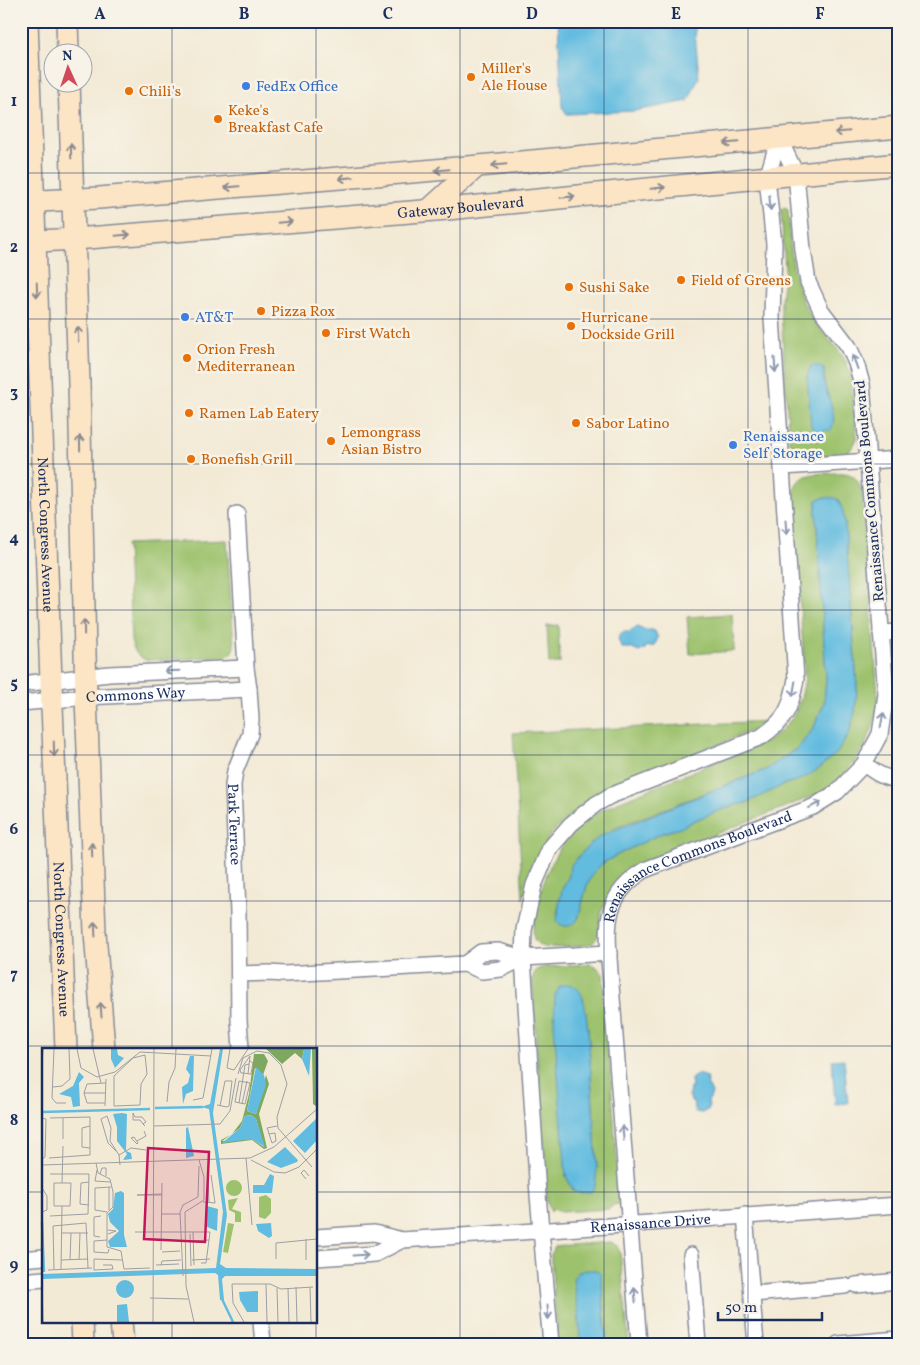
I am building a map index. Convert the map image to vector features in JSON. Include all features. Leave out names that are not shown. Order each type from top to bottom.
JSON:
[{"type":"main road","name":"North Congress Avenue","points":[[27,21],[28,242],[51,691],[66,1048]]},
{"type":"main road","points":[[67,21],[68,42]]},
{"type":"main road","points":[[69,92],[80,383],[86,686],[96,932],[104,1048]]},
{"type":"main road","points":[[27,201],[476,167],[899,127]]},
{"type":"main road","name":"Gateway Boulevard","points":[[28,242],[429,210],[899,164]]},
{"type":"main road","points":[[429,210],[476,167]]},
{"type":"main road","points":[[82,1322],[83,1344]]},
{"type":"main road","points":[[121,1322],[122,1344]]},
{"type":"street","name":"Renaissance Commons Boulevard","points":[[639,1344],[609,953],[608,923],[614,903],[626,884],[647,869],[813,807],[837,792],[864,764],[880,734],[886,694],[862,384],[849,347],[821,310],[808,282],[796,174],[779,138]]},
{"type":"street","points":[[551,1344],[538,1194],[523,958],[524,930],[534,884],[550,848],[571,824],[596,804],[610,796],[761,736],[782,720],[793,699],[796,679],[772,318],[774,244],[767,178],[779,138]]},
{"type":"street","points":[[783,467],[899,459]]},
{"type":"street","name":"Park Terrace","points":[[237,514],[246,668],[251,719],[250,734],[232,785],[241,1048]]},
{"type":"street","points":[[881,633],[899,632]]},
{"type":"street","name":"Commons Way","points":[[21,704],[51,691],[246,668]]},
{"type":"street","name":"Commons Way","points":[[21,684],[51,691],[86,686],[249,689]]},
{"type":"street","points":[[864,764],[880,775],[899,779]]},
{"type":"street","points":[[239,974],[284,974],[465,964],[481,952],[498,952],[523,958],[609,953]]},
{"type":"street","name":"Renaissance Drive","points":[[318,1237],[374,1233],[402,1240],[630,1225],[899,1204]]},
{"type":"street","points":[[746,1215],[756,1344]]},
{"type":"street","name":"Renaissance Drive","points":[[318,1258],[375,1254],[402,1240]]},
{"type":"street","points":[[691,1255],[698,1344]]},
{"type":"street","points":[[21,1259],[42,1257]]},
{"type":"street","points":[[21,1281],[42,1279]]},
{"type":"street","points":[[752,1294],[899,1281]]},
{"type":"street","points":[[261,1322],[263,1344]]},
{"type":"street","points":[[838,1344],[899,1339]]},
{"type":"green space","points":[[785,207],[788,210],[793,266],[800,294],[813,320],[844,358],[851,375],[857,437],[854,445],[844,453],[817,456],[804,455],[797,452],[789,442],[781,311],[785,268],[781,209]],"holes":[[[824,369],[824,383],[834,421],[827,430],[818,431]]]},
{"type":"green space","points":[[814,474],[850,474],[858,481],[862,492],[878,702],[871,731],[857,759],[831,786],[816,795],[654,858],[628,870],[612,889],[602,910],[598,936],[593,943],[550,948],[541,946],[535,941],[533,930],[545,878],[550,865],[565,841],[584,821],[618,802],[770,740],[791,720],[801,697],[805,677],[793,493],[801,479]],"holes":[[[822,498],[838,499],[845,525],[857,688],[855,712],[802,779],[785,784],[746,803],[718,811],[680,828],[662,833],[621,853],[603,863],[594,872],[587,885],[578,919],[557,914],[563,887],[569,876],[613,829],[767,769],[799,747],[813,729],[824,704],[826,678],[816,510],[817,500]]]},
{"type":"green space","points":[[227,540],[234,647],[231,654],[226,657],[146,660],[140,657],[134,650],[131,640],[127,544]]},
{"type":"green space","points":[[732,614],[734,651],[690,654],[687,617]]},
{"type":"green space","points":[[558,625],[560,663],[549,663],[547,626]]},
{"type":"green space","points":[[770,721],[751,731],[602,793],[573,813],[551,834],[535,861],[523,899],[513,733]]},
{"type":"green space","points":[[590,964],[597,967],[603,974],[620,1201],[618,1205],[615,1204],[609,1209],[561,1212],[553,1209],[551,1212],[547,1202],[532,979],[536,970],[544,967]],"holes":[[[583,998],[588,1029],[597,1168],[595,1186],[591,1192],[574,1192],[566,1176],[565,1163]]]},
{"type":"green space","points":[[611,1242],[617,1246],[620,1252],[629,1344],[607,1344],[601,1274],[579,1317],[580,1344],[558,1344],[551,1253],[555,1246]]},
{"type":"water","points":[[558,21],[694,21],[699,77],[688,101],[635,111],[567,114],[562,107]]},
{"type":"water","points":[[815,365],[824,369],[825,387],[832,406],[834,419],[830,431],[816,432],[811,426],[807,376],[811,366]]},
{"type":"water","points":[[822,498],[837,499],[842,510],[845,525],[857,688],[855,712],[849,734],[837,753],[817,770],[802,779],[785,784],[746,803],[718,811],[680,828],[662,833],[603,863],[594,872],[587,885],[576,922],[565,926],[559,924],[557,921],[560,898],[569,876],[570,866],[588,846],[602,835],[767,769],[799,747],[813,729],[824,704],[826,678],[816,510],[817,500]]},
{"type":"water","points":[[637,627],[655,631],[658,638],[654,646],[645,647],[645,649],[639,652],[631,648],[622,648],[618,640],[620,634],[622,632],[631,632],[631,630]]},
{"type":"water","points":[[570,984],[580,992],[586,1013],[597,1168],[595,1186],[591,1192],[581,1193],[574,1192],[566,1176],[554,1025],[555,995],[560,986]]},
{"type":"water","points":[[844,1059],[848,1103],[835,1104],[832,1060]]},
{"type":"water","points":[[698,1074],[707,1077],[708,1087],[712,1093],[710,1099],[708,1099],[709,1109],[702,1113],[695,1112],[693,1101],[691,1101],[689,1095],[690,1088],[692,1088],[691,1079]]},
{"type":"water","points":[[585,1270],[595,1270],[601,1274],[607,1344],[580,1344],[579,1317],[573,1279],[577,1273]]},
{"type":"place","name":"Miller's Ale House","points":[[471,77]]},
{"type":"place","name":"FedEx Office","points":[[246,86]]},
{"type":"place","name":"Chili's","points":[[129,91]]},
{"type":"place","name":"Keke's Breakfast Cafe","points":[[218,119]]},
{"type":"place","name":"Field of Greens","points":[[681,280]]},
{"type":"place","name":"Sushi Sake","points":[[569,287]]},
{"type":"place","name":"Pizza Rox","points":[[261,311]]},
{"type":"place","name":"AT&T","points":[[185,317]]},
{"type":"place","name":"Hurricane Dockside Grill","points":[[571,326]]},
{"type":"place","name":"First Watch","points":[[326,333]]},
{"type":"place","name":"Orion Fresh Mediterranean","points":[[187,358]]},
{"type":"place","name":"Ramen Lab Eatery","points":[[189,413]]},
{"type":"place","name":"Sabor Latino","points":[[576,423]]},
{"type":"place","name":"Lemongrass Asian Bistro","points":[[331,441]]},
{"type":"place","name":"Renaissance Self Storage","points":[[733,445]]},
{"type":"place","name":"Bonefish Grill","points":[[191,459]]}]
